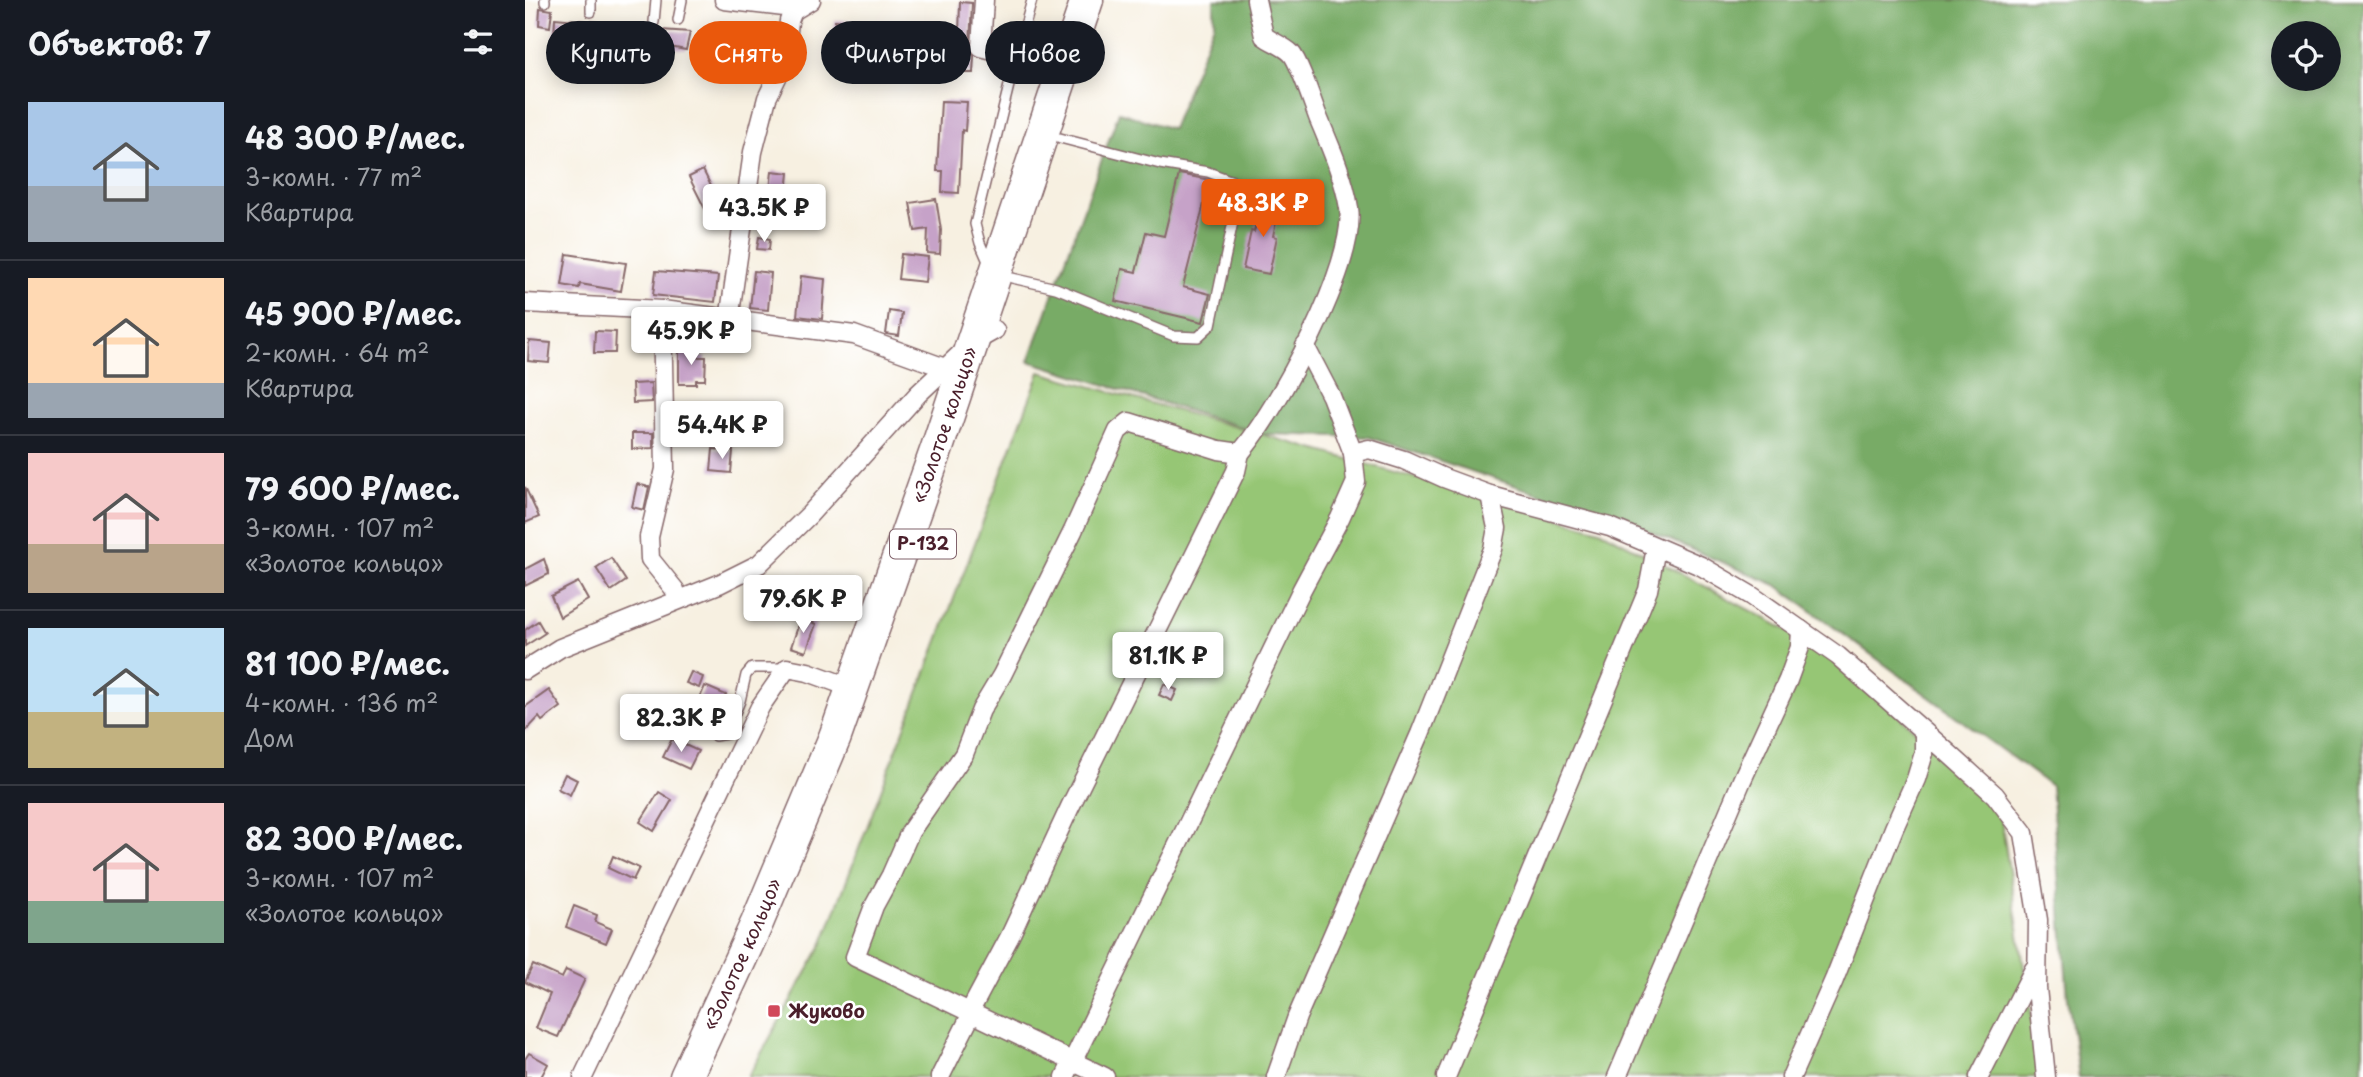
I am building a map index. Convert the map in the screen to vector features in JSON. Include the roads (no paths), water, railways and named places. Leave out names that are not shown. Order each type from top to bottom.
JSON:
[{"type":"highway","name":"«Золотое кольцо»","points":[[1080,21],[1087,0]]},
{"type":"highway","name":"«Золотое кольцо»","points":[[1003,276],[1060,138],[1107,0]]},
{"type":"highway","name":"«Золотое кольцо»","points":[[686,1077],[757,923],[835,737],[984,336],[1059,84]]},
{"type":"highway","name":"«Золотое кольцо»","points":[[708,1077],[775,932],[851,744],[954,457],[984,336]]},
{"type":"street","points":[[724,0],[784,7],[793,11]]},
{"type":"street","points":[[729,320],[753,152],[767,98],[785,61],[789,20],[793,11],[811,0]]},
{"type":"street","points":[[984,0],[981,47],[985,48]]},
{"type":"street","points":[[940,1077],[1236,471],[1240,453],[1254,437],[1284,390],[1329,294],[1346,244],[1349,210],[1337,163],[1293,54],[1264,36],[1256,0]]},
{"type":"street","points":[[525,303],[662,310],[854,335],[945,368]]},
{"type":"street","points":[[662,310],[665,469],[649,537],[650,559],[675,590],[678,599]]},
{"type":"street","points":[[525,670],[560,648],[719,584],[759,564],[809,515],[918,394],[984,336]]},
{"type":"street","points":[[1069,1070],[1356,482],[1353,453],[1331,396],[1305,346]]},
{"type":"street","points":[[1105,1077],[1069,1070],[970,1011],[855,957],[874,906],[910,832],[964,754],[981,710],[1002,675],[1073,531],[1118,431],[1129,422],[1219,450],[1240,453]]},
{"type":"street","points":[[1353,453],[1369,449],[1404,460],[1490,495],[1610,527],[1702,566],[1752,596],[1838,656],[1995,795],[2024,833],[2038,920],[2037,988],[2046,1077]]},
{"type":"street","points":[[1276,1077],[1301,1006],[1420,734],[1493,549],[1497,528],[1490,495]]},
{"type":"street","points":[[1446,1077],[1648,590],[1657,548]]},
{"type":"street","points":[[1617,1077],[1742,780],[1788,680],[1800,648],[1801,630]]},
{"type":"street","points":[[583,1077],[760,708],[787,668],[809,671],[852,688]]},
{"type":"street","points":[[1791,1077],[1834,980],[1916,779],[1924,753],[1924,732]]},
{"type":"street","points":[[1979,1077],[2037,963]]},
{"type":"lane","points":[[591,0],[591,12]]},
{"type":"lane","points":[[654,21],[656,0]]},
{"type":"lane","points":[[678,20],[682,0]]},
{"type":"lane","points":[[1027,21],[1032,0]]},
{"type":"lane","points":[[1010,84],[975,224],[979,243],[1003,276],[1056,288],[1174,336],[1198,337],[1211,326],[1237,203],[1238,183],[1208,172],[1160,164],[1060,138]]},
{"type":"lane","points":[[715,736],[726,734],[740,701],[746,675],[752,668],[787,668]]},
{"type":"place","name":"Жуково","points":[[774,1011]]}]
